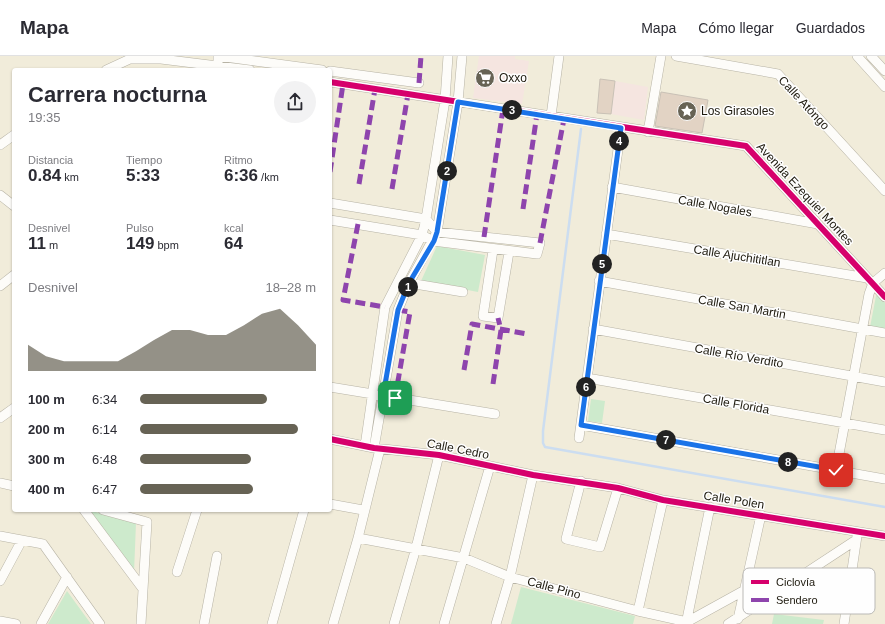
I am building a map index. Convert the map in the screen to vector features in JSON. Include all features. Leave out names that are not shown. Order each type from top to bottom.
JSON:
[{"type":"street","points":[[373,447],[372,394],[385,307],[422,235],[426,219],[445,100],[448,56]]},
{"type":"street","points":[[333,624],[358,538],[398,310],[409,283],[434,241],[437,232],[458,102],[462,56]]},
{"type":"street","points":[[551,116],[559,56]]},
{"type":"street","points":[[648,132],[661,56]]},
{"type":"street","name":"Calle Atóngo","points":[[676,56],[778,74],[885,191]]},
{"type":"street","points":[[857,56],[885,87]]},
{"type":"street","points":[[871,56],[885,71]]},
{"type":"street","points":[[109,68],[128,57],[208,60],[299,68]]},
{"type":"street","points":[[218,61],[234,68]]},
{"type":"street","points":[[332,71],[419,83]]},
{"type":"street","name":"Avenida Ezequiel Montes","points":[[332,82],[621,128],[746,146],[870,280],[883,291]]},
{"type":"street","points":[[579,438],[599,281],[621,128]]},
{"type":"street","points":[[0,145],[12,136]]},
{"type":"street","name":"Calle Nogales","points":[[612,187],[818,224]]},
{"type":"street","points":[[0,196],[12,205]]},
{"type":"street","points":[[332,204],[426,219],[437,232],[540,244],[538,253],[536,254],[509,252],[434,241],[422,235],[332,220]]},
{"type":"street","name":"Calle Ajuchititlan","points":[[606,234],[870,280]]},
{"type":"street","points":[[493,250],[483,316],[498,318],[509,252]]},
{"type":"street","points":[[836,470],[869,294],[870,280],[885,273]]},
{"type":"street","points":[[0,286],[12,277]]},
{"type":"street","name":"Calle San Martin","points":[[599,281],[885,333]]},
{"type":"street","points":[[409,283],[463,292]]},
{"type":"street","points":[[869,294],[883,291]]},
{"type":"street","name":"Calle Río Verdito","points":[[593,329],[885,382]]},
{"type":"street","name":"Calle Florida","points":[[587,378],[885,430]]},
{"type":"street","points":[[332,387],[495,414]]},
{"type":"street","points":[[0,418],[12,409]]},
{"type":"street","points":[[581,425],[885,479]]},
{"type":"street","name":"Calle Cedro","points":[[332,440],[439,455],[533,475],[581,481]]},
{"type":"street","points":[[394,624],[416,548],[439,455]]},
{"type":"street","points":[[444,624],[490,466]]},
{"type":"street","points":[[496,624],[510,577],[533,475]]},
{"type":"street","points":[[581,481],[566,539],[600,547],[618,488]]},
{"type":"street","name":"Calle Polen","points":[[581,481],[618,488],[663,500],[761,515],[857,536],[885,536]]},
{"type":"street","points":[[0,483],[12,486]]},
{"type":"street","points":[[638,611],[663,500]]},
{"type":"street","points":[[332,504],[363,510]]},
{"type":"street","points":[[687,623],[710,507]]},
{"type":"street","points":[[85,512],[143,589]]},
{"type":"street","points":[[110,512],[147,522],[140,624]]},
{"type":"street","points":[[177,572],[196,512]]},
{"type":"street","points":[[272,624],[303,512]]},
{"type":"street","points":[[750,568],[761,515]]},
{"type":"street","points":[[0,536],[43,544],[100,624]]},
{"type":"street","points":[[812,568],[857,536]]},
{"type":"street","points":[[852,568],[857,536]]},
{"type":"street","name":"Calle Pino","points":[[358,538],[464,558],[510,577],[687,623]]},
{"type":"street","points":[[0,581],[22,540]]},
{"type":"street","points":[[204,624],[217,556]]},
{"type":"street","points":[[41,624],[67,578]]},
{"type":"street","points":[[687,623],[743,591]]},
{"type":"street","points":[[737,621],[743,598]]},
{"type":"street","points":[[728,624],[737,621],[747,614]]},
{"type":"street","points":[[844,624],[845,614]]},
{"type":"street","points":[[0,621],[16,624]]},
{"type":"shaded area","points":[[479,56],[515,56],[515,59],[529,61],[522,104],[473,98]]},
{"type":"shaded area","points":[[615,81],[648,87],[644,120],[611,114]]},
{"type":"green space","points":[[437,246],[485,255],[478,292],[421,281]]},
{"type":"green space","points":[[878,294],[885,301],[885,329],[870,327],[876,296]]},
{"type":"green space","points":[[591,399],[605,401],[602,423],[588,421]]},
{"type":"green space","points":[[89,512],[95,512],[136,523],[134,573]]},
{"type":"green space","points":[[521,587],[635,616],[633,624],[511,624]]},
{"type":"green space","points":[[67,591],[91,624],[48,624]]},
{"type":"green space","points":[[774,614],[824,620],[823,624],[772,624]]},
{"type":"building","points":[[600,79],[615,81],[611,114],[597,113]]},
{"type":"building","points":[[661,92],[708,100],[702,133],[655,126]]},
{"type":"waterway","points":[[581,129],[543,431],[543,443],[545,447],[885,507]]},
{"type":"marked path","points":[[419,83],[421,56]]},
{"type":"marked path","points":[[332,158],[343,84]]},
{"type":"marked path","points":[[359,184],[375,89]]},
{"type":"marked path","points":[[392,189],[408,94]]},
{"type":"marked path","points":[[484,237],[503,109]]},
{"type":"marked path","points":[[523,209],[537,114]]},
{"type":"marked path","points":[[540,243],[564,119]]},
{"type":"marked path","points":[[358,224],[343,300],[385,307]]},
{"type":"marked path","points":[[395,398],[410,312],[398,310]]},
{"type":"marked path","points":[[493,384],[501,330],[498,318]]},
{"type":"marked path","points":[[464,370],[472,324],[527,334]]},
{"type":"cycle path","points":[[332,82],[746,146],[885,297]]},
{"type":"cycle path","points":[[332,439],[374,448],[439,455],[533,475],[618,488],[663,500],[885,536]]},
{"type":"place","name":"Oxxo","points":[[485,78]]},
{"type":"place","name":"Los Girasoles","points":[[687,111]]},
{"type":"route","points":[[395,398],[383,396],[398,310],[409,283],[434,241],[437,232],[458,102],[551,116],[621,128],[599,281],[581,425],[836,470]]}]
